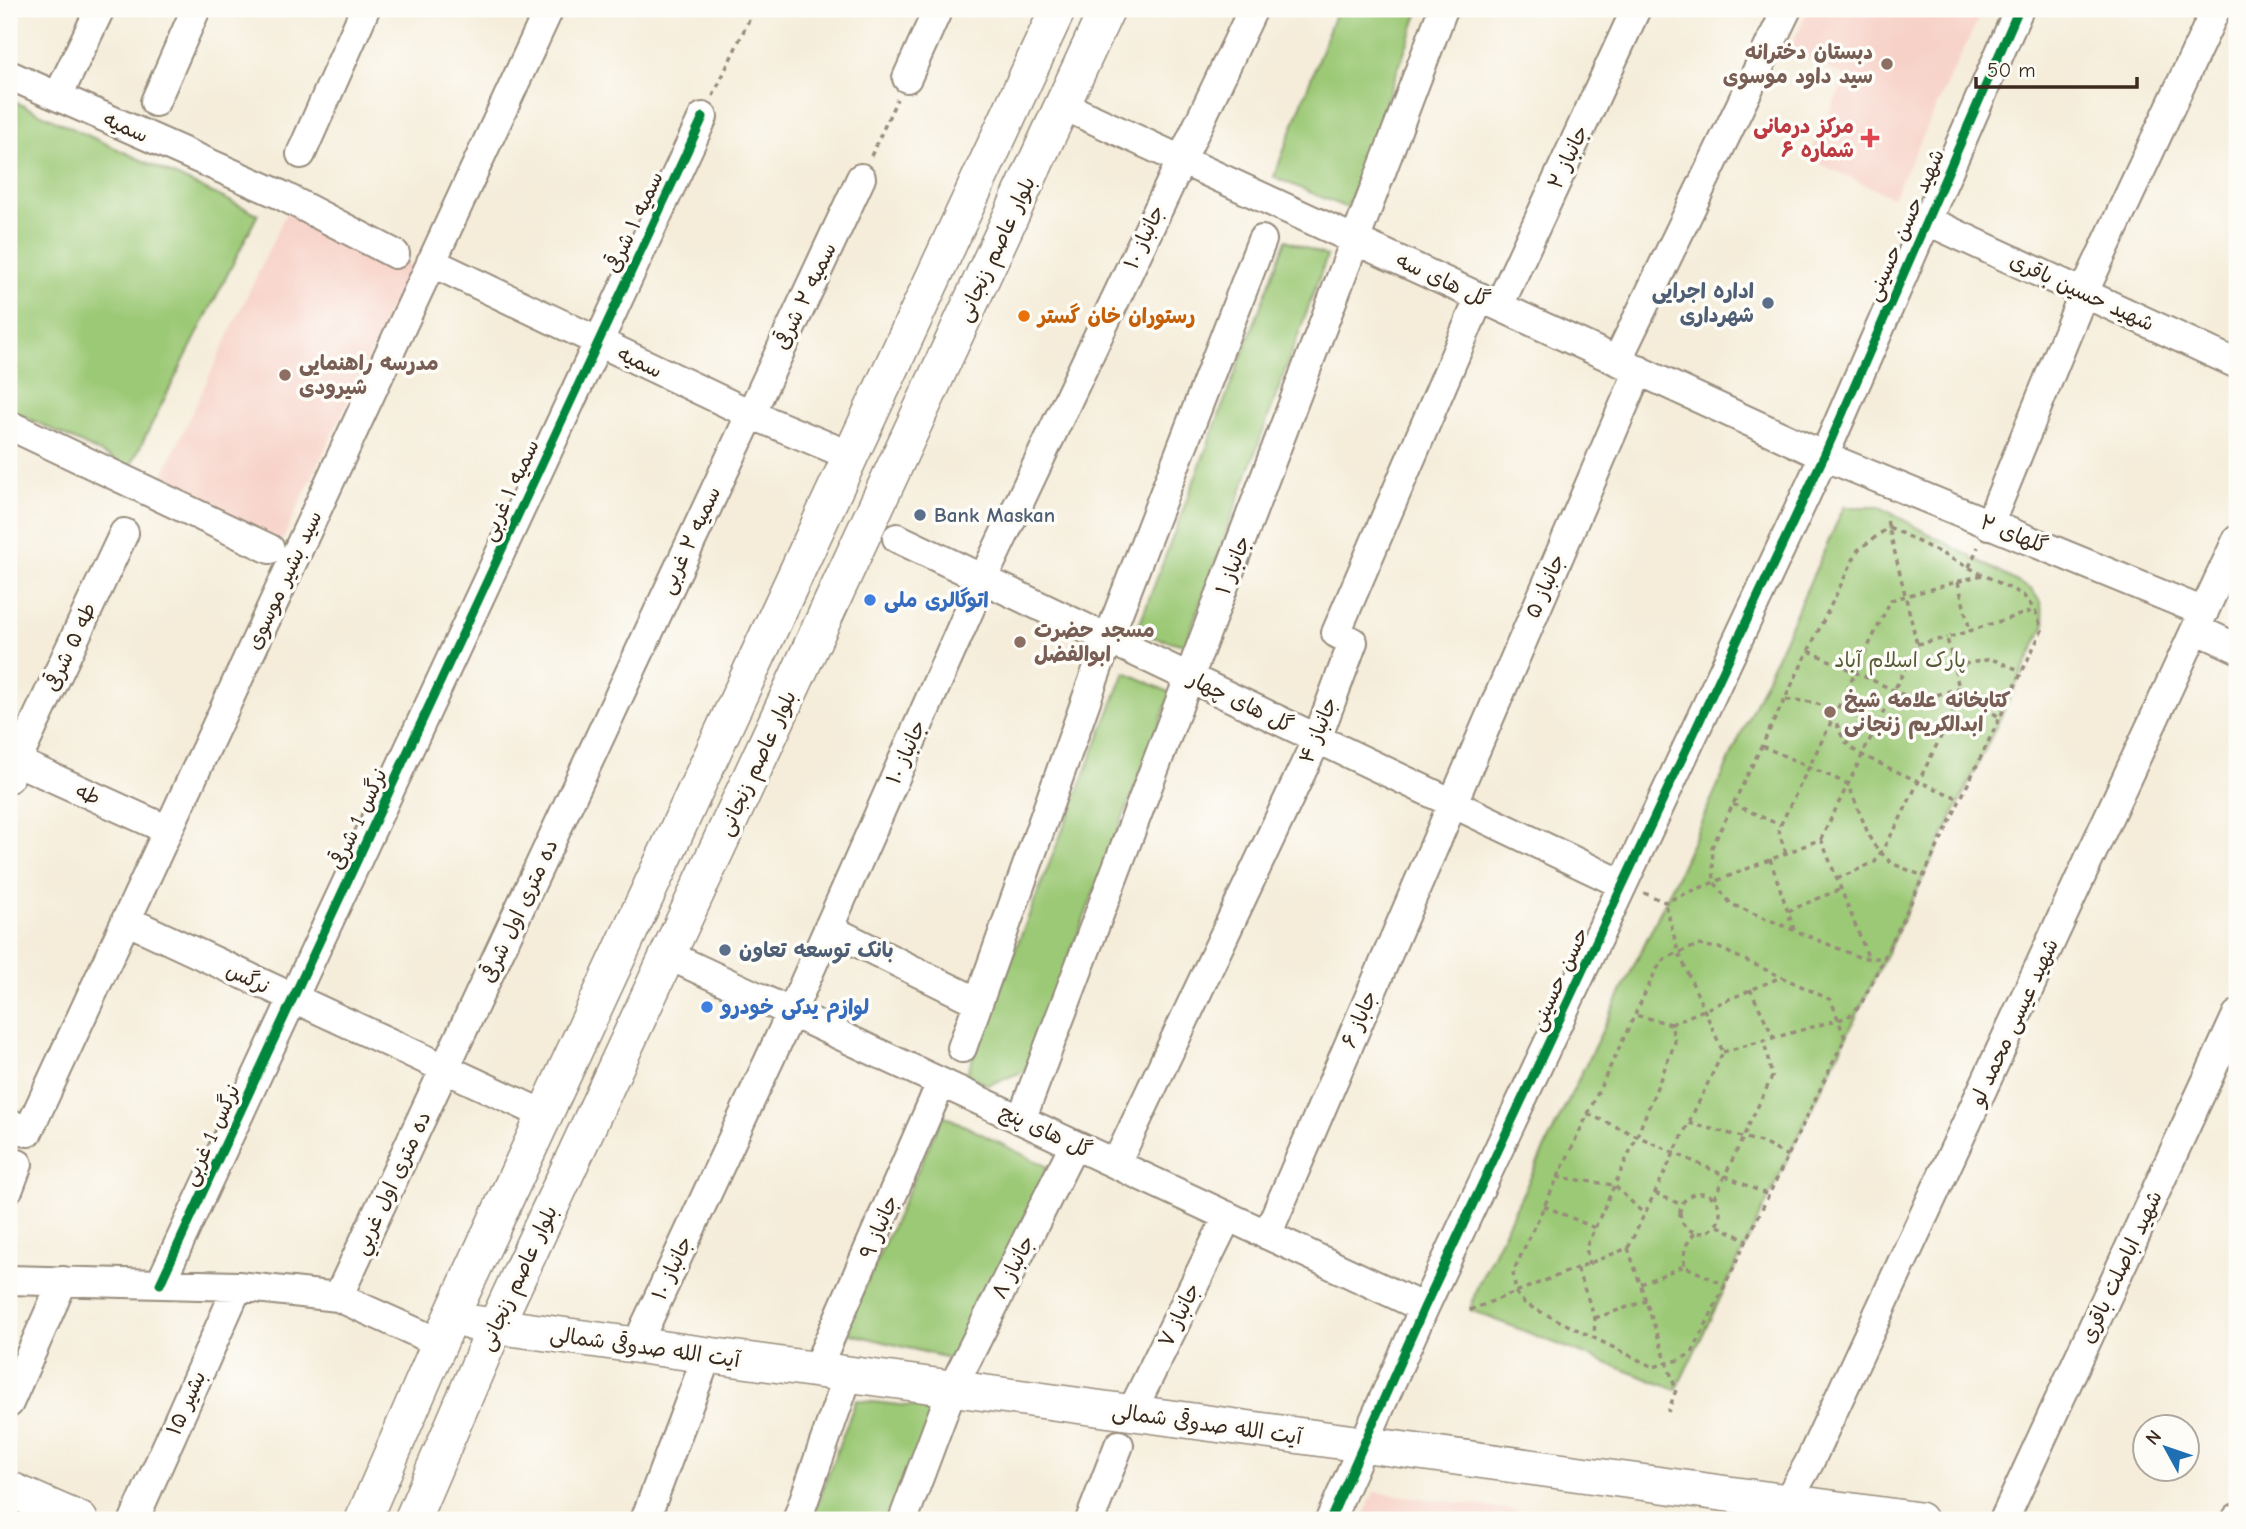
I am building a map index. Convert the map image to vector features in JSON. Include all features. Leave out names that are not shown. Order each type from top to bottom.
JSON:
[{"type":"main road","name":"بلوار عاصم زنجانی","points":[[363,1520],[445,1331],[1058,9]]},
{"type":"main road","name":"بلوار عاصم زنجانی","points":[[412,1520],[495,1327],[1107,9]]},
{"type":"main road","name":"آیت الله صدوقی شمالی","points":[[445,1331],[495,1327],[952,1389],[1125,1429],[1361,1445],[1919,1520]]},
{"type":"main road","points":[[9,1489],[80,1520]]},
{"type":"street","points":[[58,96],[100,9]]},
{"type":"street","points":[[155,102],[196,9]]},
{"type":"street","points":[[301,153],[365,9]]},
{"type":"street","name":"سید بشیر موسوی","points":[[9,1123],[28,1132],[549,9]]},
{"type":"street","points":[[907,78],[938,9]]},
{"type":"street","name":"جانباز ۱۰","points":[[636,1346],[791,1013],[983,579],[1254,9]]},
{"type":"street","name":"جانباز ۱","points":[[1021,1120],[1443,9]]},
{"type":"street","name":"جانباز ۲","points":[[1490,302],[1636,9]]},
{"type":"street","name":"جانباز ۵","points":[[1451,802],[1628,365],[1787,9]]},
{"type":"street","name":"شهید حسن حسینی","points":[[1824,456],[2019,9]]},
{"type":"street","points":[[1989,524],[2084,292],[2216,9]]},
{"type":"street","name":"سمیه","points":[[9,75],[281,195],[395,254]]},
{"type":"street","name":"گل های سه","points":[[1062,105],[1824,456]]},
{"type":"street","name":"سمیه ۱ شرقی","points":[[598,341],[703,117]]},
{"type":"street","name":"سمیه ۲ شرقی","points":[[748,414],[861,178]]},
{"type":"street","name":"شهید حسین باقری","points":[[1926,220],[2237,364]]},
{"type":"street","points":[[961,1048],[1108,639],[1262,240]]},
{"type":"street","name":"سمیه","points":[[431,262],[748,414],[850,456]]},
{"type":"street","name":"جانباز ۴","points":[[1116,1164],[1317,738],[1353,642],[1336,633],[1490,302]]},
{"type":"street","name":"سمیه ۱ غربی","points":[[454,653],[598,341]]},
{"type":"street","name":"سمیه ۲ غربی","points":[[592,753],[748,414]]},
{"type":"street","points":[[9,425],[270,550]]},
{"type":"street","name":"گلهای ۲","points":[[1824,456],[1989,524],[2200,620],[2237,648]]},
{"type":"street","name":"حسن حسینی","points":[[1330,1520],[1424,1308],[1824,456]]},
{"type":"street","name":"طه ۵ شرقی","points":[[11,766],[124,533]]},
{"type":"street","name":"گل های چهار","points":[[897,538],[1622,884]]},
{"type":"street","name":"شهید عیسی محمد لو","points":[[1787,1502],[1809,1463],[2237,541]]},
{"type":"street","name":"نرگس 1 شرقی","points":[[294,1000],[454,653]]},
{"type":"street","name":"ده متری اول شرقی","points":[[447,1069],[592,753]]},
{"type":"street","name":"طه","points":[[11,766],[168,830]]},
{"type":"street","name":"جاباز ۶","points":[[1267,1235],[1451,802]]},
{"type":"street","name":"نرگس","points":[[126,920],[545,1115]]},
{"type":"street","points":[[828,928],[978,1002]]},
{"type":"street","name":"گل های پنج","points":[[667,955],[1424,1308]]},
{"type":"street","name":"نرگس 1 غربی","points":[[160,1284],[294,1000]]},
{"type":"street","name":"شهید اباصلت باقری","points":[[2004,1520],[2237,1015]]},
{"type":"street","name":"ده متری اول غربي","points":[[338,1297],[447,1069]]},
{"type":"street","name":"جانباز ۹","points":[[797,1520],[832,1373],[941,1083]]},
{"type":"street","name":"جانباز ۸","points":[[903,1520],[952,1389],[1074,1144]]},
{"type":"street","name":"جانباز ۷","points":[[1090,1520],[1125,1429],[1228,1216]]},
{"type":"street","points":[[9,1280],[238,1286],[338,1297],[445,1331]]},
{"type":"street","points":[[9,1403],[63,1281]]},
{"type":"street","name":"بشیر ۱۵","points":[[134,1520],[238,1286]]},
{"type":"street","points":[[645,1520],[707,1356]]},
{"type":"path","points":[[703,117],[754,9]]},
{"type":"path","points":[[861,178],[907,78]]},
{"type":"path","points":[[1723,1052],[1678,951],[1665,902],[1822,839],[1917,644],[1886,516]]},
{"type":"path","points":[[1470,1310],[1628,1248],[1723,1052],[1848,1017],[1861,1004],[2042,630],[2035,610],[2023,595],[1889,527]]},
{"type":"path","points":[[1884,958],[1861,958],[1731,904],[1714,882],[1712,847],[1858,550],[1889,527]]},
{"type":"path","points":[[1786,853],[1777,831],[1891,600],[1984,575]]},
{"type":"path","points":[[1958,582],[1970,631]]},
{"type":"path","points":[[1917,644],[1947,638],[2035,610]]},
{"type":"path","points":[[1838,879],[1875,862],[1882,852],[1955,706],[1959,688],[1947,638]]},
{"type":"path","points":[[1809,651],[1917,701],[1959,688]]},
{"type":"path","points":[[1954,666],[1991,659],[2022,671]]},
{"type":"path","points":[[1958,694],[2000,717]]},
{"type":"path","points":[[1785,700],[1815,701],[1834,716],[1840,734],[1862,755],[1960,799]]},
{"type":"path","points":[[1762,746],[1848,784],[1872,843],[1891,863],[1923,876]]},
{"type":"path","points":[[1733,804],[1780,825]]},
{"type":"path","points":[[1822,839],[1868,958]]},
{"type":"path","points":[[1770,859],[1794,930]]},
{"type":"path","points":[[1788,911],[1841,889]]},
{"type":"path","points":[[1698,945],[1719,948],[1831,1000],[1845,1038],[1692,1353],[1653,1367],[1525,1304],[1516,1293],[1513,1272],[1656,970],[1666,958],[1678,951],[1698,945]]},
{"type":"path","points":[[1635,1014],[1671,1024],[1703,1008],[1781,977]]},
{"type":"path","points":[[1750,989],[1774,1038]]},
{"type":"path","points":[[1589,1265],[1586,1247],[1637,1136],[1675,1043],[1671,1024]]},
{"type":"path","points":[[1714,1198],[1772,1077],[1764,1041]]},
{"type":"path","points":[[1588,1114],[1769,1195]]},
{"type":"path","points":[[1689,1123],[1774,1147],[1788,1156]]},
{"type":"path","points":[[1557,1177],[1614,1185],[1644,1215]]},
{"type":"path","points":[[1655,1193],[1682,1205]]},
{"type":"path","points":[[1696,1193],[1714,1198],[1720,1209],[1718,1226],[1709,1231],[1695,1232],[1681,1219],[1682,1205],[1696,1193]]},
{"type":"path","points":[[1544,1206],[1595,1228]]},
{"type":"path","points":[[1718,1226],[1748,1240]]},
{"type":"path","points":[[1684,1266],[1685,1247],[1695,1232]]},
{"type":"path","points":[[1628,1248],[1676,1390],[1668,1412]]},
{"type":"path","points":[[1641,1284],[1684,1266],[1725,1285]]},
{"type":"path","points":[[1577,1269],[1595,1318],[1594,1337]]},
{"type":"path","points":[[1595,1318],[1646,1300]]},
{"type":"shaded area","points":[[1808,9],[1983,9],[1893,198],[1808,158],[1846,77],[1789,50]]},
{"type":"shaded area","name":"مدرسه راهنمایی شیرودی","points":[[287,211],[412,266],[282,541],[158,485]]},
{"type":"shaded area","points":[[1374,1492],[1591,1520],[1362,1520]]},
{"type":"green space","points":[[1337,9],[1420,9],[1347,208],[1274,177]]},
{"type":"green space","points":[[9,99],[258,214],[130,467],[9,409]]},
{"type":"green space","points":[[1286,240],[1327,256],[1185,645],[1136,633]]},
{"type":"green space","name":"پارک اسلام آباد","points":[[1844,507],[1880,507],[2032,590],[2040,602],[2045,625],[1676,1390],[1470,1310],[1477,1287],[1665,902]]},
{"type":"green space","points":[[1125,672],[1171,693],[1025,1071],[988,1085],[966,1075]]},
{"type":"green space","points":[[943,1115],[1048,1167],[957,1360],[844,1332]]},
{"type":"green space","points":[[856,1400],[934,1409],[893,1520],[811,1520]]},
{"type":"waterway","points":[[9,1514],[23,1520]]},
{"type":"cycle path","points":[[1330,1520],[1424,1308],[1824,456],[2019,9]]},
{"type":"cycle path","points":[[160,1284],[703,117]]},
{"type":"place","name":"دبستان دخترانه سید داود موسوی","points":[[1887,64]]},
{"type":"place","name":"مرکز درمانی شماره ۶","points":[[1870,138]]},
{"type":"place","name":"اداره اجرایی شهرداری","points":[[1768,303]]},
{"type":"place","name":"رستوران خان گستر","points":[[1024,316]]},
{"type":"place","name":"مدرسه راهنمایی شیرودی","points":[[285,375]]},
{"type":"place","name":"Bank Maskan","points":[[920,515]]},
{"type":"place","name":"اتوگالری ملی","points":[[870,600]]},
{"type":"place","name":"مسجد حضرت ابوالفضل","points":[[1020,642]]},
{"type":"place","name":"کتابخانه علامه شیخ ابدالکریم زنجانی","points":[[1830,712]]},
{"type":"place","name":"بانک توسعه تعاون","points":[[725,950]]},
{"type":"place","name":"لوازم یدکی خودرو","points":[[707,1007]]}]
